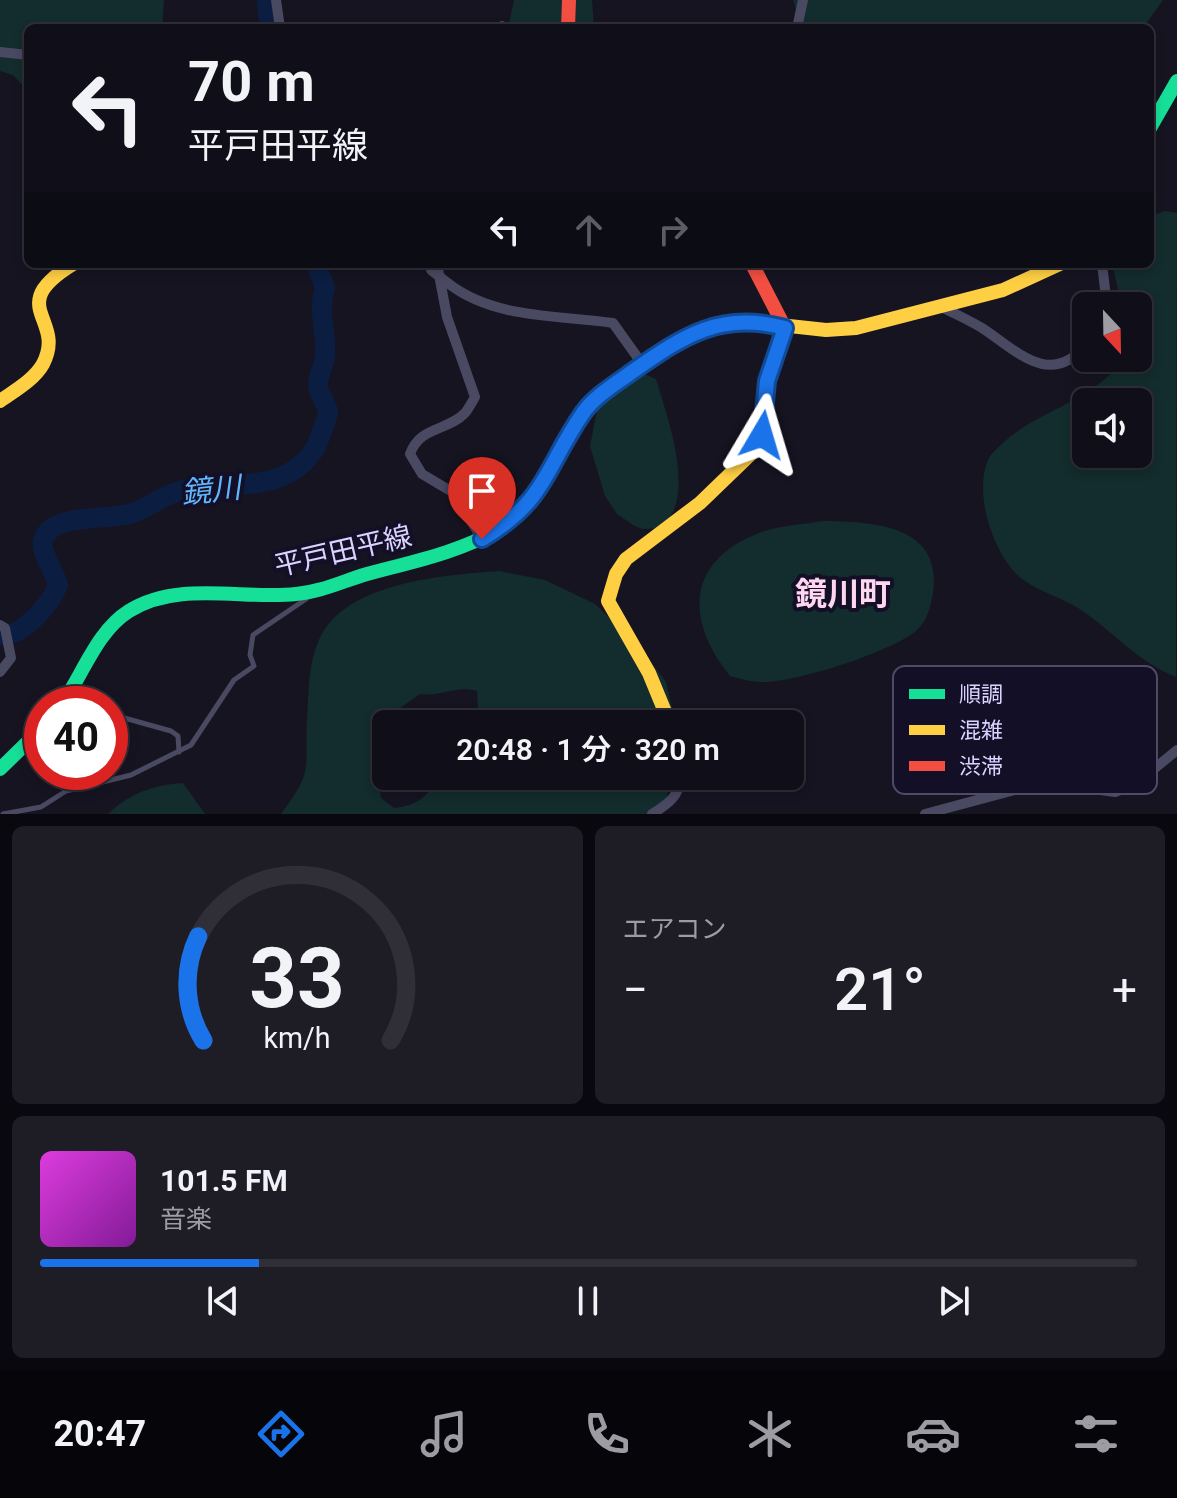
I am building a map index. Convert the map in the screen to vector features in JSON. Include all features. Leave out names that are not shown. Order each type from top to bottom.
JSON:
[{"type":"main road","points":[[568,24],[569,0]]},
{"type":"main road","points":[[1154,121],[1177,81]]},
{"type":"main road","points":[[0,401],[42,366],[47,340],[37,301],[38,291],[54,273],[65,268]]},
{"type":"main road","points":[[664,710],[649,673],[608,601],[616,574],[626,559],[700,503],[756,449],[766,416],[767,381],[785,328],[754,268]]},
{"type":"main road","name":"平戸田平線","points":[[74,686],[109,631],[125,614],[147,600],[165,594],[237,597],[301,594],[482,539],[511,521],[530,504],[584,411],[666,347],[716,324],[761,322],[785,328],[843,330],[940,307],[1041,276],[1054,268]]},
{"type":"main road","points":[[0,769],[24,746]]},
{"type":"street","points":[[276,0],[279,24]]},
{"type":"street","points":[[798,24],[803,0]]},
{"type":"street","points":[[0,52],[24,55]]},
{"type":"street","points":[[431,268],[475,397],[463,415],[426,432],[414,444],[410,454],[422,474],[454,493],[482,539]]},
{"type":"street","points":[[432,268],[462,295],[548,319],[613,323],[643,365]]},
{"type":"street","points":[[1102,268],[1104,292]]},
{"type":"street","points":[[940,307],[983,328],[1018,356],[1045,366],[1072,356]]},
{"type":"street","points":[[0,625],[5,628],[11,658],[0,672]]},
{"type":"street","points":[[1157,766],[1177,750]]},
{"type":"street","points":[[652,814],[672,801],[679,790]]},
{"type":"street","points":[[925,814],[999,794]]},
{"type":"lane","points":[[3,814],[41,807],[66,791],[131,775],[191,745],[234,680],[254,666],[250,655],[253,635],[323,587]]},
{"type":"lane","points":[[128,719],[171,731],[178,736],[179,752]]},
{"type":"green space","points":[[0,0],[164,0],[162,24],[24,24],[24,87],[13,75],[0,71]]},
{"type":"green space","points":[[514,0],[592,0],[594,24],[509,24]]},
{"type":"green space","points":[[793,0],[1163,0],[1146,24],[803,24]]},
{"type":"green space","points":[[1165,211],[1177,213],[1176,677],[1140,657],[1079,609],[1022,579],[1003,556],[989,524],[983,490],[988,460],[1018,431],[1072,400],[1072,468],[1152,468],[1152,388],[1093,388],[1112,372],[1152,372],[1152,292],[1119,292],[1113,268],[1154,268],[1154,215]]},
{"type":"green space","points":[[635,370],[656,379],[676,456],[679,477],[677,497],[672,514],[661,528],[642,529],[617,514],[605,496],[590,446],[600,395]]},
{"type":"green space","points":[[824,521],[882,526],[916,540],[927,553],[933,570],[933,593],[923,623],[916,631],[886,648],[817,672],[760,682],[730,676],[714,654],[704,631],[700,610],[701,590],[708,571],[722,555],[742,541],[775,528]]},
{"type":"green space","points":[[499,571],[545,580],[595,604],[640,647],[666,682],[673,710],[478,710],[477,691],[463,689],[420,694],[399,710],[372,710],[372,790],[380,790],[381,798],[394,808],[416,802],[429,790],[668,790],[657,814],[281,814],[299,787],[306,768],[311,668],[319,640],[332,621],[350,605],[373,594],[398,585],[452,575]]},
{"type":"green space","points":[[183,783],[205,814],[108,814],[142,791]]},
{"type":"waterway","name":"鏡川","points":[[267,0],[269,24]]},
{"type":"waterway","name":"鏡川","points":[[0,635],[26,626],[54,593],[58,585],[46,557],[43,540],[58,525],[133,513],[181,491],[275,479],[304,462],[316,447],[328,413],[318,388],[325,355],[322,305],[325,288],[318,268]]},
{"type":"traffic: fast","points":[[1154,121],[1177,81]]},
{"type":"traffic: fast","points":[[73,686],[108,630],[129,611],[148,602],[189,594],[276,595],[314,591],[451,551],[499,529],[517,516],[532,499],[581,419],[614,383]]},
{"type":"traffic: fast","points":[[0,769],[24,746]]},
{"type":"traffic: slow","points":[[0,401],[29,380],[43,364],[48,335],[39,302],[42,291],[68,268]]},
{"type":"traffic: slow","points":[[614,383],[665,349],[715,324],[744,321],[826,330],[856,328],[1003,290],[1051,268]]},
{"type":"traffic: slow","points":[[664,710],[649,673],[608,601],[616,574],[626,559],[700,503],[756,449],[766,416],[769,374]]},
{"type":"traffic: jam","points":[[568,24],[569,0]]},
{"type":"traffic: jam","points":[[754,268],[785,328],[769,374]]},
{"type":"district","name":"鏡川町","points":[[843,594]]},
{"type":"route","points":[[482,539],[511,521],[530,504],[584,411],[607,390],[666,347],[716,324],[761,322],[785,328],[767,381],[762,435]]}]
